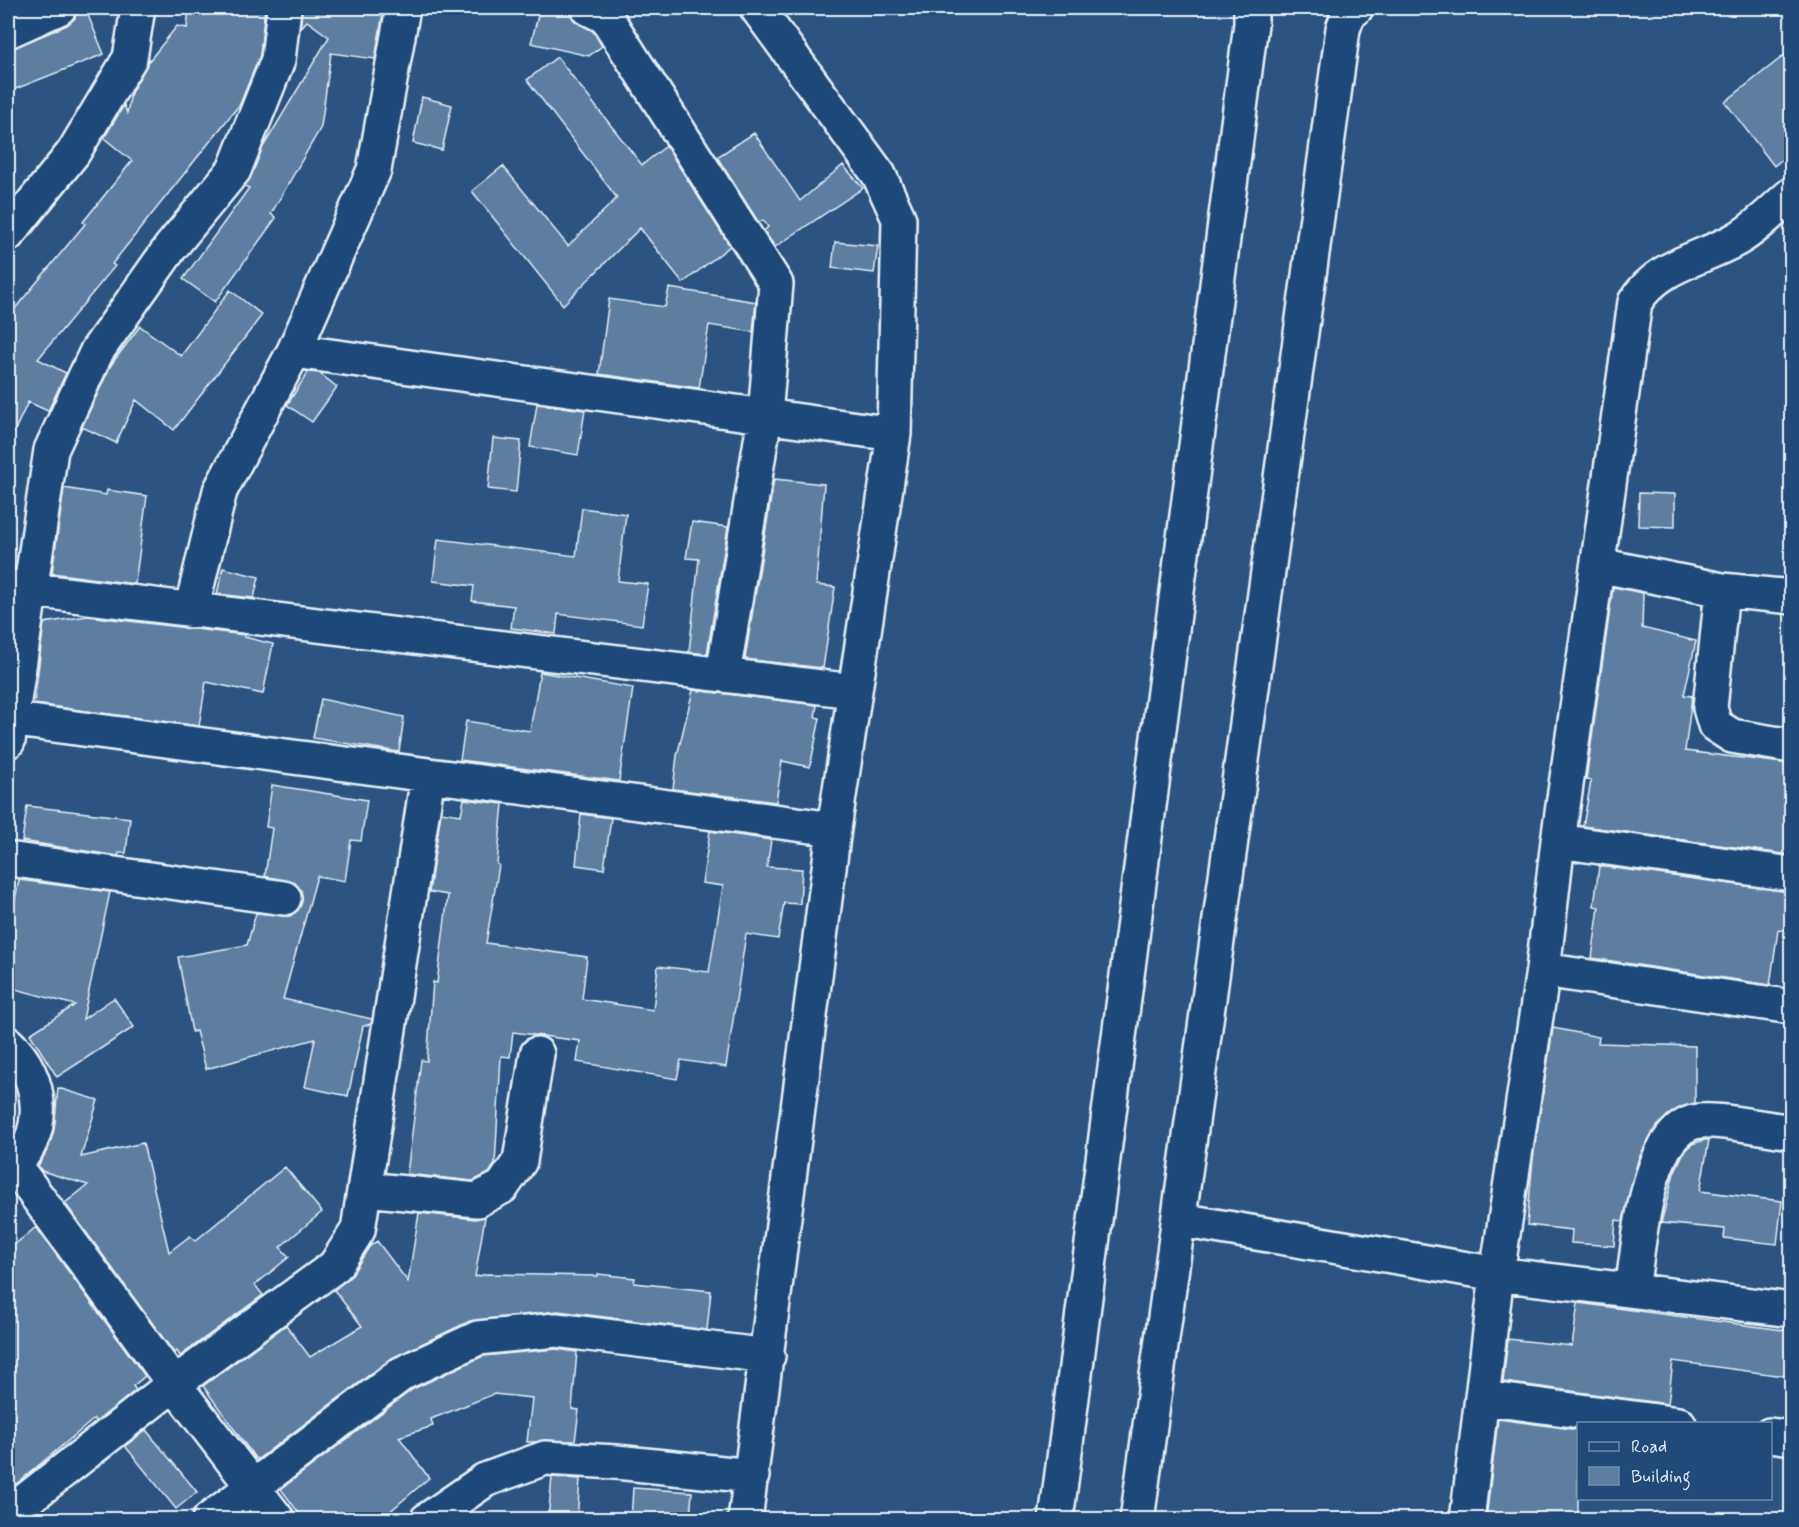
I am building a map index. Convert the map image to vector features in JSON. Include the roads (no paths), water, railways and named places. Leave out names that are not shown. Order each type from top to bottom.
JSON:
[{"type":"street","points":[[8,31],[59,8]]},
{"type":"street","points":[[8,234],[73,153],[130,58],[138,8]]},
{"type":"street","points":[[284,8],[278,60],[234,170],[170,248],[97,351],[51,450],[18,590],[8,726],[428,776],[834,829]]},
{"type":"street","points":[[191,611],[220,491],[294,351],[374,170],[403,8]]},
{"type":"street","points":[[588,8],[606,17],[776,284],[765,416],[723,675]]},
{"type":"street","points":[[746,1520],[834,829],[853,691],[894,434],[899,219],[879,175],[757,8]]},
{"type":"street","points":[[1056,1520],[1250,36],[1251,8]]},
{"type":"street","points":[[1137,1520],[1343,28],[1348,15],[1356,8]]},
{"type":"street","points":[[1467,1520],[1497,1274],[1544,970],[1558,841],[1635,302],[1646,285],[1659,275],[1738,238],[1791,194]]},
{"type":"street","points":[[294,351],[894,434]]},
{"type":"street","points":[[1598,565],[1722,590],[1791,597]]},
{"type":"street","points":[[18,590],[853,691]]},
{"type":"street","points":[[1722,590],[1710,708],[1715,725],[1732,736],[1791,746]]},
{"type":"street","points":[[8,1514],[174,1384],[335,1266],[358,1230],[428,776]]},
{"type":"street","points":[[1558,841],[1791,874]]},
{"type":"street","points":[[8,860],[284,898]]},
{"type":"street","points":[[1544,970],[1791,1007]]},
{"type":"street","points":[[8,1044],[19,1055],[32,1076],[38,1099],[36,1123],[28,1146],[11,1167],[278,1520]]},
{"type":"street","points":[[364,1189],[477,1200],[502,1187],[520,1161],[537,1054]]},
{"type":"street","points":[[1632,1290],[1655,1164],[1678,1131],[1699,1121],[1791,1132]]},
{"type":"street","points":[[1180,1220],[1497,1274],[1791,1310]]},
{"type":"street","points":[[209,1520],[403,1373],[478,1338],[556,1330],[768,1356]]},
{"type":"street","points":[[1482,1398],[1664,1422]]},
{"type":"street","points":[[1772,1436],[1791,1438]]},
{"type":"street","points":[[427,1520],[485,1480],[545,1458],[752,1476]]}]
